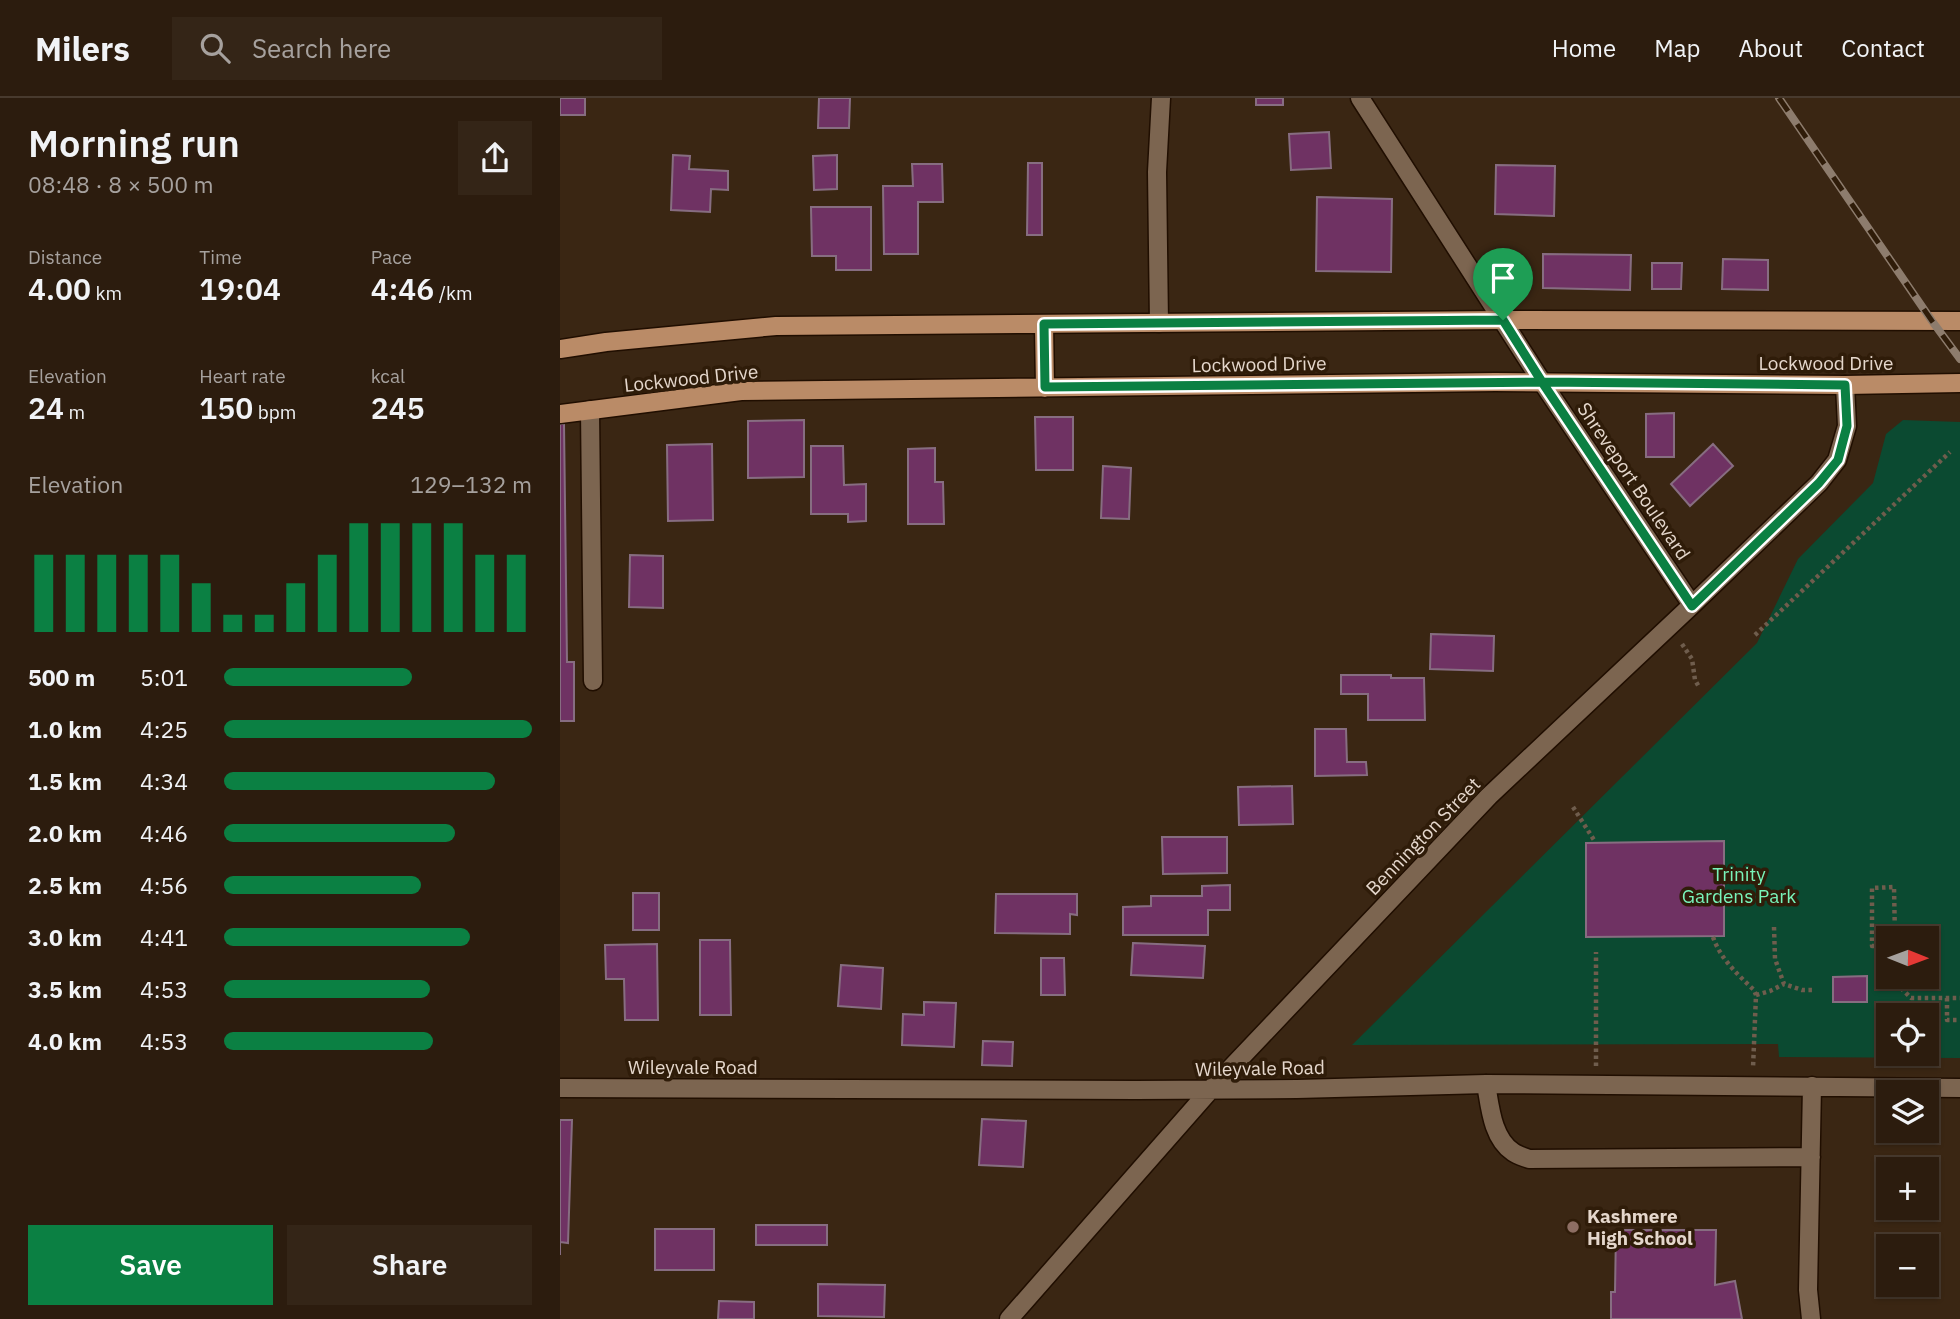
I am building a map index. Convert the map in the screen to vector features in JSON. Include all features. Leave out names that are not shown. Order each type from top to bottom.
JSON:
[{"type":"main road","points":[[560,349],[776,326],[1503,320],[1960,321]]},
{"type":"main road","points":[[1044,324],[1045,387]]},
{"type":"main road","points":[[560,342],[606,342]]},
{"type":"main road","name":"Lockwood Drive","points":[[560,414],[741,391],[1542,382],[1845,385],[1960,383]]},
{"type":"street","points":[[1159,323],[1157,172],[1161,98]]},
{"type":"street","name":"Shreveport Boulevard","points":[[1360,98],[1542,382],[1692,606]]},
{"type":"street","name":"Bennington Street","points":[[1009,1319],[1211,1089],[1489,796],[1819,483],[1838,460],[1847,426],[1845,385]]},
{"type":"street","points":[[590,410],[593,681]]},
{"type":"street","points":[[1486,1084],[1493,1121],[1501,1141],[1513,1153],[1529,1158],[1811,1157]]},
{"type":"street","name":"Wileyvale Road","points":[[560,1088],[1211,1089],[1486,1084],[1960,1088]]},
{"type":"street","points":[[1811,1319],[1808,1290],[1812,1086]]},
{"type":"path","points":[[1755,635],[1950,452]]},
{"type":"path","points":[[1682,644],[1692,659],[1695,680],[1699,687]]},
{"type":"path","points":[[1573,807],[1594,840]]},
{"type":"path","points":[[1876,946],[1872,946],[1872,887],[1894,887],[1895,926]]},
{"type":"path","points":[[1774,927],[1775,959],[1784,984]]},
{"type":"path","points":[[1713,937],[1717,950],[1756,995],[1753,1049]]},
{"type":"path","points":[[1596,952],[1596,1050]]},
{"type":"path","points":[[1756,995],[1784,984],[1812,990]]},
{"type":"path","points":[[1902,989],[1911,998],[1960,998]]},
{"type":"path","points":[[1947,998],[1947,1020],[1960,1020]]},
{"type":"green space","name":"Trinity Gardens Park","points":[[1903,420],[1960,422],[1960,1058],[1939,1058],[1939,1003],[1876,1003],[1876,1058],[1779,1057],[1778,1044],[1352,1045],[1757,643],[1798,559],[1873,483],[1886,434]]},
{"type":"building","points":[[560,98],[585,98],[585,115],[560,115]]},
{"type":"building","points":[[819,98],[850,98],[849,128],[818,128]]},
{"type":"building","points":[[1256,98],[1283,98],[1283,105],[1256,105]]},
{"type":"building","points":[[1329,132],[1331,168],[1291,170],[1289,134]]},
{"type":"building","points":[[673,155],[690,156],[689,169],[728,171],[728,190],[711,189],[710,212],[671,210]]},
{"type":"building","points":[[837,155],[837,189],[814,190],[813,156]]},
{"type":"building","points":[[1028,163],[1042,163],[1042,235],[1027,235]]},
{"type":"building","points":[[912,164],[942,164],[943,202],[918,202],[918,254],[884,254],[883,186],[913,186]]},
{"type":"building","points":[[1496,165],[1555,166],[1554,216],[1495,214]]},
{"type":"building","points":[[1317,197],[1392,199],[1391,272],[1316,271]]},
{"type":"building","points":[[811,207],[871,207],[871,270],[836,270],[836,256],[812,256]]},
{"type":"building","points":[[1543,254],[1631,255],[1630,290],[1543,288]]},
{"type":"building","points":[[1723,259],[1768,260],[1768,290],[1722,289]]},
{"type":"building","points":[[1652,263],[1682,263],[1681,289],[1652,289]]},
{"type":"building","points":[[1674,413],[1674,457],[1646,457],[1646,414]]},
{"type":"building","points":[[1035,417],[1073,417],[1073,470],[1036,470]]},
{"type":"building","points":[[804,420],[804,477],[748,478],[748,421]]},
{"type":"building","points":[[560,424],[564,424],[567,662],[574,662],[574,721],[560,721]]},
{"type":"building","points":[[712,444],[713,520],[668,521],[667,445]]},
{"type":"building","points":[[1713,444],[1733,466],[1690,506],[1671,484]]},
{"type":"building","points":[[811,446],[843,446],[844,485],[866,484],[866,521],[848,522],[848,514],[811,514]]},
{"type":"building","points":[[935,448],[935,482],[943,482],[944,524],[908,524],[908,449]]},
{"type":"building","points":[[1103,466],[1131,468],[1129,519],[1101,518]]},
{"type":"building","points":[[630,555],[663,556],[663,608],[629,607]]},
{"type":"building","points":[[1431,634],[1494,636],[1493,671],[1430,669]]},
{"type":"building","points":[[1341,675],[1424,678],[1425,720],[1368,720],[1368,694],[1341,694]]},
{"type":"building","points":[[1315,729],[1346,729],[1347,762],[1366,762],[1367,775],[1315,776]]},
{"type":"building","points":[[1292,786],[1293,824],[1239,825],[1238,787]]},
{"type":"building","points":[[1162,837],[1227,837],[1227,873],[1163,874]]},
{"type":"building","points":[[1724,841],[1724,936],[1586,937],[1586,843]]},
{"type":"building","points":[[1230,885],[1230,910],[1208,910],[1208,935],[1123,935],[1123,907],[1151,906],[1151,896],[1202,896],[1202,886]]},
{"type":"building","points":[[633,893],[659,893],[659,930],[633,930]]},
{"type":"building","points":[[996,894],[1077,894],[1077,915],[1070,914],[1070,934],[995,933]]},
{"type":"building","points":[[700,940],[730,940],[731,1015],[700,1015]]},
{"type":"building","points":[[1133,943],[1205,946],[1203,978],[1131,975]]},
{"type":"building","points":[[657,944],[658,1020],[625,1020],[624,979],[606,979],[605,945]]},
{"type":"building","points":[[1041,958],[1064,958],[1065,995],[1041,995]]},
{"type":"building","points":[[841,965],[883,968],[881,1009],[838,1006]]},
{"type":"building","points":[[1867,976],[1867,1002],[1833,1002],[1833,977]]},
{"type":"building","points":[[924,1002],[956,1003],[954,1047],[902,1045],[903,1014],[924,1015]]},
{"type":"building","points":[[983,1041],[1013,1042],[1012,1066],[982,1065]]},
{"type":"building","points":[[982,1119],[1026,1121],[1023,1167],[979,1165]]},
{"type":"building","points":[[560,1120],[572,1120],[568,1243],[560,1242]]},
{"type":"building","points":[[756,1225],[827,1225],[827,1245],[756,1245]]},
{"type":"building","points":[[655,1229],[714,1229],[714,1270],[655,1270]]},
{"type":"building","points":[[1616,1230],[1716,1230],[1715,1285],[1735,1281],[1742,1319],[1611,1319],[1611,1292],[1615,1292]]},
{"type":"building","points":[[818,1284],[885,1285],[884,1317],[818,1316]]},
{"type":"building","points":[[719,1301],[754,1302],[754,1319],[718,1319]]},
{"type":"railway","points":[[1779,98],[1960,359]]},
{"type":"place","name":"Kashmere High School","points":[[1573,1227]]},
{"type":"route","points":[[1503,320],[1044,324],[1045,387],[1542,382],[1692,606],[1819,483],[1838,460],[1847,426],[1845,385],[1542,382],[1503,320]]}]
